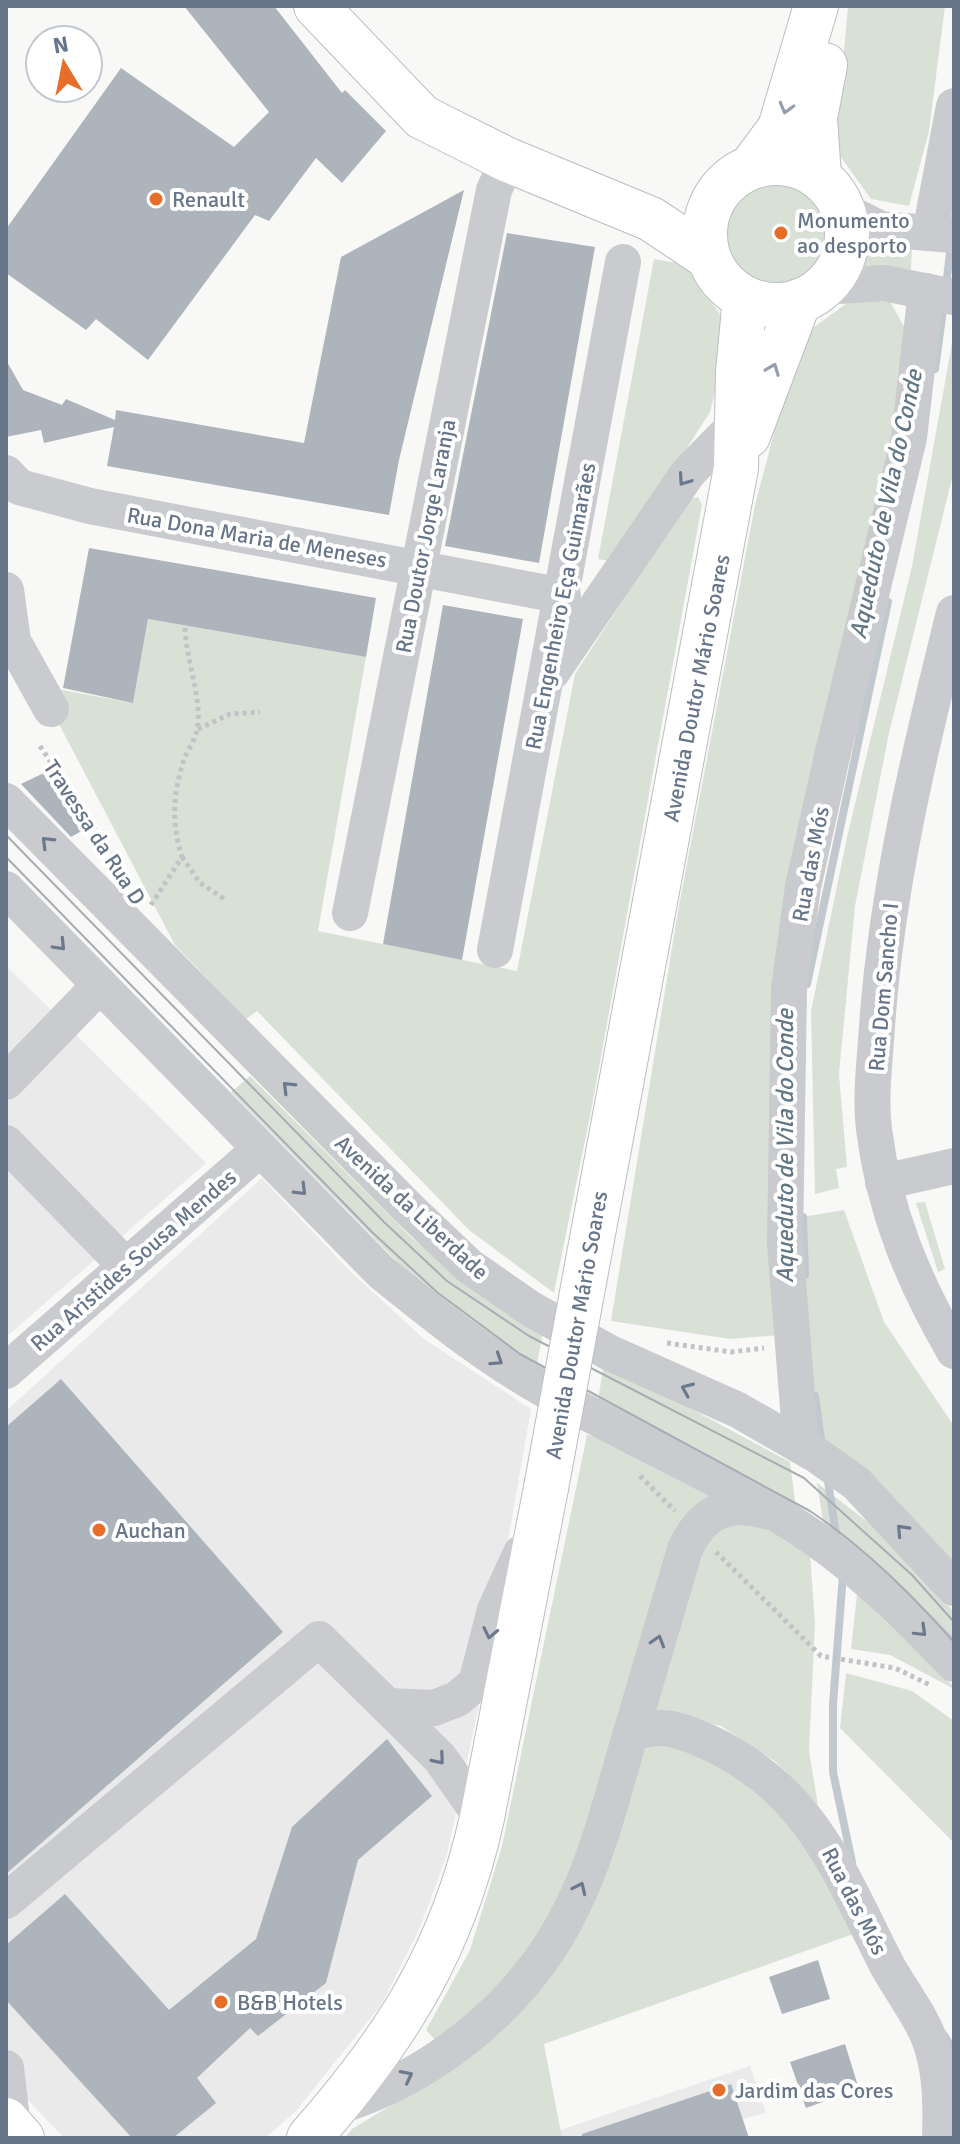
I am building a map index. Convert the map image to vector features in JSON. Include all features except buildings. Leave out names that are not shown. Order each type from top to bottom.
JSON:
[{"type":"main road","points":[[316,6],[422,117],[508,160],[651,219],[708,257],[729,288],[745,298],[781,305],[812,294],[837,270],[845,251],[847,230],[831,194],[815,118],[828,53],[830,6]]},
{"type":"main road","points":[[708,257],[705,220],[711,203],[721,187],[752,166],[780,128],[816,6]]},
{"type":"main road","points":[[752,166],[787,163],[831,194]]},
{"type":"main road","points":[[651,219],[711,203]]},
{"type":"main road","name":"Avenida Doutor Mário Soares","points":[[736,468],[812,294]]},
{"type":"main road","name":"Avenida Doutor Mário Soares","points":[[323,2123],[384,2047],[423,1986],[456,1908],[482,1818],[736,468],[745,298]]},
{"type":"street","points":[[831,194],[881,229],[942,234],[954,106]]},
{"type":"street","name":"Rua Doutor Jorge Laranja","points":[[350,913],[494,190],[508,160]]},
{"type":"street","name":"Rua Engenheiro Eça Guimarães","points":[[495,950],[623,262]]},
{"type":"street","points":[[812,294],[884,283],[940,294]]},
{"type":"street","name":"Rua das Mós","points":[[801,1446],[785,1228],[789,989],[803,887],[940,294]]},
{"type":"street","points":[[545,682],[600,607],[688,473],[737,423]]},
{"type":"street","name":"Rua Dona Maria de Meneses","points":[[6,473],[19,487],[90,506],[563,596]]},
{"type":"street","points":[[6,590],[13,641],[51,709]]},
{"type":"street","name":"Rua Dom Sancho I","points":[[954,613],[888,912],[874,1068],[874,1126],[883,1182],[919,1291],[954,1351]]},
{"type":"street","name":"Avenida da Liberdade","points":[[6,801],[398,1199],[469,1266],[531,1309],[610,1353],[738,1410],[801,1446],[856,1483],[954,1588]]},
{"type":"street","points":[[6,889],[381,1272],[480,1349],[529,1380],[777,1513],[818,1541],[873,1586],[954,1664]]},
{"type":"street","points":[[6,1082],[100,985]]},
{"type":"street","points":[[6,1143],[126,1266]]},
{"type":"street","name":"Rua Aristides Sousa Mendes","points":[[6,1371],[260,1149]]},
{"type":"street","points":[[883,1182],[954,1166]]},
{"type":"street","points":[[388,1706],[434,1708],[457,1699],[476,1683],[495,1610],[544,1499]]},
{"type":"street","points":[[323,2123],[423,2068],[454,2047],[493,2014],[529,1972],[563,1926],[591,1865],[694,1530],[708,1516],[745,1505],[777,1513]]},
{"type":"street","points":[[6,1901],[319,1639],[440,1758],[482,1818]]},
{"type":"street","name":"Rua das Mós","points":[[630,1735],[658,1726],[669,1727],[729,1752],[765,1774],[820,1836],[931,2043],[941,2091],[940,2138]]},
{"type":"street","points":[[6,2068],[14,2129]]},
{"type":"path","points":[[185,625],[197,730],[178,781],[174,808],[175,833],[182,857],[200,883],[226,900]]},
{"type":"path","points":[[197,730],[230,714],[260,712]]},
{"type":"path","name":"Travessa da Rua D","points":[[40,746],[131,884]]},
{"type":"path","name":"Travessa da Rua D","points":[[140,897],[148,909],[182,857]]},
{"type":"path","points":[[660,1342],[731,1352],[793,1344]]},
{"type":"shaded area","points":[[848,6],[945,6],[929,131],[909,206],[871,199],[835,149]]},
{"type":"shaded area","points":[[779,178],[801,183],[819,195],[831,213],[836,235],[831,257],[819,275],[801,287],[779,292],[757,287],[739,275],[727,257],[722,235],[727,213],[739,195],[757,183]]},
{"type":"shaded area","points":[[866,238],[912,248],[911,269],[901,275],[858,274]]},
{"type":"shaded area","points":[[654,259],[689,265],[696,282],[726,322],[727,342],[710,412],[614,562],[598,559]]},
{"type":"shaded area","points":[[869,295],[890,301],[903,325],[911,325],[901,431],[820,755],[781,1335],[730,1339],[611,1321],[678,911],[755,505],[799,338],[850,301]]},
{"type":"shaded area","points":[[954,332],[954,470],[889,733],[855,906],[839,1074],[847,1167],[836,1169],[839,1188],[815,1194],[811,1011],[848,833],[912,566]]},
{"type":"shaded area","points":[[698,497],[702,505],[591,1111],[554,1293],[469,1230],[257,1011],[246,1019],[175,945],[51,709],[46,687],[133,703],[148,619],[366,657],[318,931],[517,971],[575,674],[689,499]]},
{"type":"shaded area","points":[[6,966],[206,1163],[6,1337]]},
{"type":"shaded area","points":[[250,1076],[412,1238],[463,1278],[543,1332],[536,1369],[418,1283],[231,1092]]},
{"type":"shaded area","points":[[262,1178],[350,1271],[424,1339],[531,1409],[480,1701],[446,1858],[419,1930],[381,2005],[295,2112],[265,2138],[64,2138],[28,2100],[6,2089],[6,1411]]},
{"type":"shaded area","points":[[925,1202],[945,1269],[938,1272],[916,1203]]},
{"type":"shaded area","points":[[844,1210],[884,1322],[954,1426],[954,1575],[813,1439],[796,1218]]},
{"type":"shaded area","points":[[604,1362],[790,1462],[796,1508],[597,1407]]},
{"type":"shaded area","points":[[587,1435],[627,1443],[731,1497],[699,1506],[570,1876],[526,1958],[486,2002],[436,2041],[426,2030],[470,1950],[502,1846]]},
{"type":"shaded area","points":[[817,1483],[869,1523],[954,1612],[954,1649],[824,1527]]},
{"type":"shaded area","points":[[771,1524],[810,1554],[815,1623],[809,1751],[818,1805],[776,1762],[721,1726],[650,1710],[709,1527]]},
{"type":"shaded area","points":[[857,1594],[954,1689],[890,1655],[851,1649]]},
{"type":"shaded area","points":[[846,1673],[912,1691],[954,1721],[954,1843],[840,1728]]},
{"type":"shaded area","points":[[645,1739],[658,1740],[717,1761],[789,1821],[859,1932],[544,2044],[562,2138],[345,2138],[352,2129],[441,2075],[517,2015]]},
{"type":"shaded area","name":"Jardim das Cores","points":[[750,2066],[766,2113],[743,2119],[749,2138],[562,2138],[560,2130]]},
{"type":"waterway","name":"Aqueduto de Vila do Conde","points":[[946,286],[951,244]]},
{"type":"waterway","name":"Aqueduto de Vila do Conde","points":[[935,369],[944,303]]},
{"type":"waterway","name":"Aqueduto de Vila do Conde","points":[[807,984],[888,602]]},
{"type":"waterway","name":"Aqueduto de Vila do Conde","points":[[803,1217],[805,1275]]},
{"type":"waterway","name":"Aqueduto de Vila do Conde","points":[[815,1396],[822,1446]]},
{"type":"waterway","name":"Aqueduto de Vila do Conde","points":[[827,1475],[837,1541]]},
{"type":"waterway","name":"Aqueduto de Vila do Conde","points":[[843,1574],[833,1704],[833,1772],[852,1862]]},
{"type":"waterway","name":"Aqueduto de Vila do Conde","points":[[944,2035],[954,2051]]},
{"type":"tram line","points":[[6,835],[384,1222],[447,1281],[529,1336],[804,1478],[912,1575],[954,1622]]},
{"type":"tram line","points":[[6,857],[373,1233],[438,1293],[520,1354],[810,1511],[850,1540],[886,1572],[954,1642]]},
{"type":"place","name":"Renault","points":[[156,199]]},
{"type":"place","name":"Monumento ao desporto","points":[[781,233]]},
{"type":"place","name":"Auchan","points":[[99,1530]]},
{"type":"place","name":"B&B Hotels","points":[[221,2002]]},
{"type":"place","name":"Jardim das Cores","points":[[719,2090]]}]
